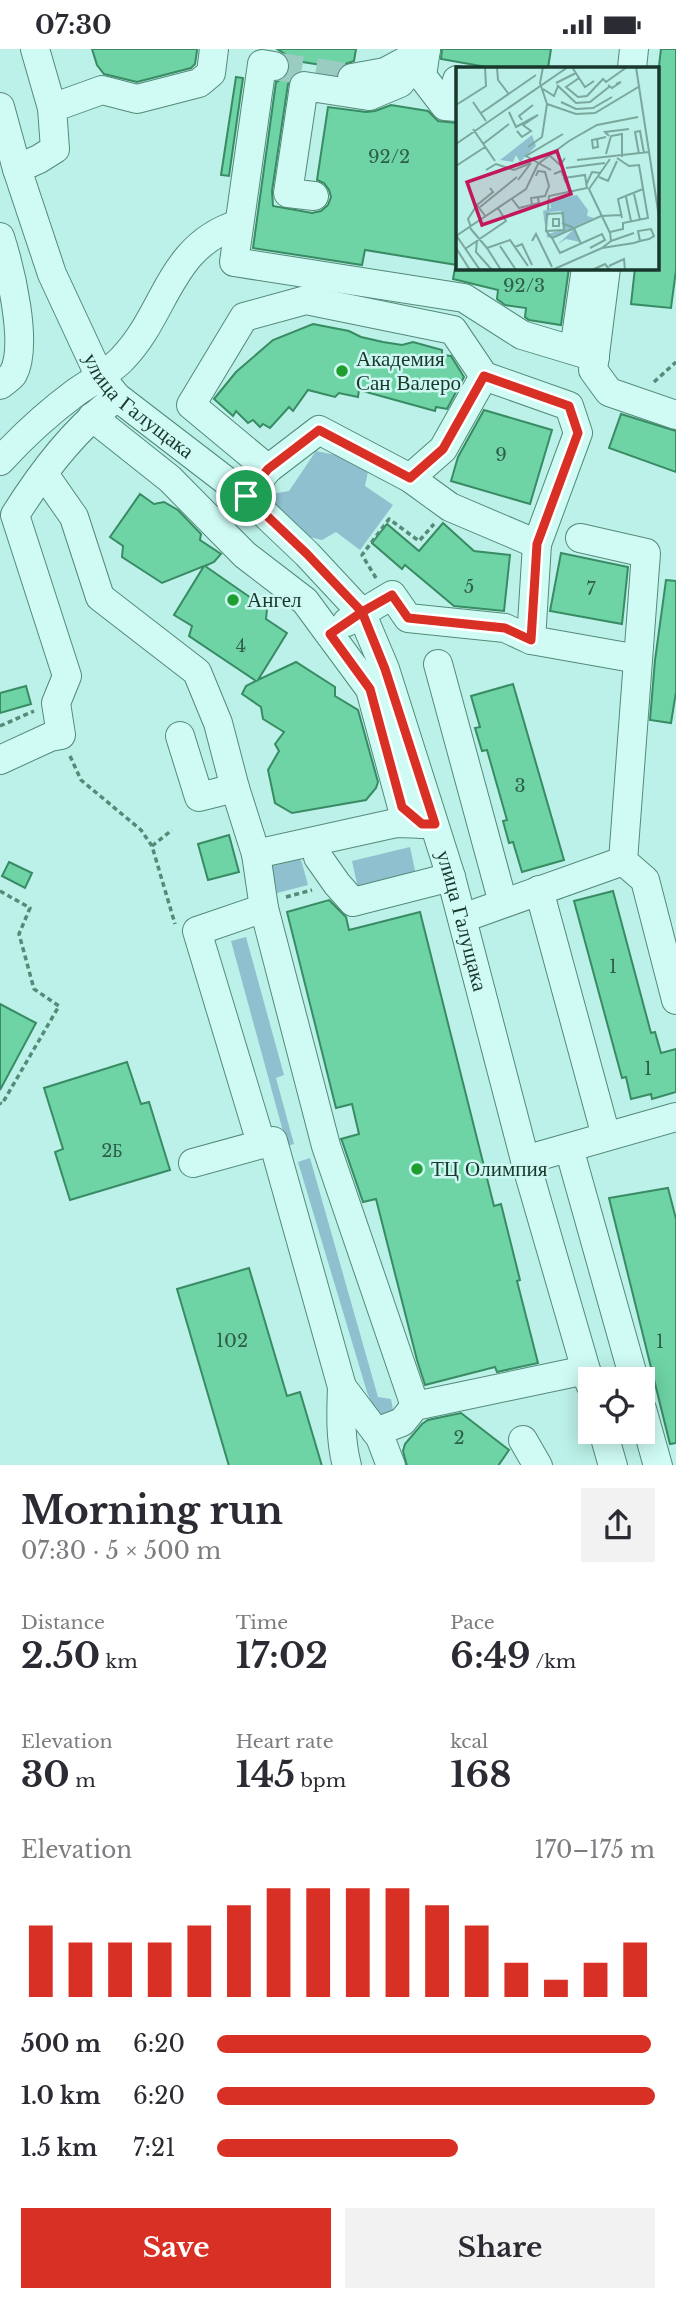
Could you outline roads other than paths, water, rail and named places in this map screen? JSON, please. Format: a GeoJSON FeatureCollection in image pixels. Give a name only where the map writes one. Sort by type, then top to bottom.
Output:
{"type":"FeatureCollection","features":[{"type":"Feature","properties":{"kind":"street"},"geometry":{"type":"LineString","coordinates":[[17,169],[55,149],[52,108],[36,49]]}},
{"type":"Feature","properties":{"kind":"street"},"geometry":{"type":"LineString","coordinates":[[52,108],[102,90],[137,99],[199,83],[211,73],[214,49]]}},
{"type":"Feature","properties":{"kind":"street"},"geometry":{"type":"LineString","coordinates":[[352,78],[385,72],[426,49]]}},
{"type":"Feature","properties":{"kind":"street"},"geometry":{"type":"LineString","coordinates":[[426,49],[446,87],[445,106],[422,76],[426,49]]}},
{"type":"Feature","properties":{"kind":"street"},"geometry":{"type":"LineString","coordinates":[[632,67],[634,49]]}},
{"type":"Feature","properties":{"kind":"street"},"geometry":{"type":"LineString","coordinates":[[274,66],[262,64],[234,262],[464,298],[522,335],[584,354]]}},
{"type":"Feature","properties":{"kind":"street"},"geometry":{"type":"LineString","coordinates":[[314,196],[288,193],[304,86],[369,96],[446,87]]}},
{"type":"Feature","properties":{"kind":"street","name":"улица Галущака"},"geometry":{"type":"LineString","coordinates":[[0,107],[17,169],[52,274],[99,375],[117,397],[246,496],[307,554],[362,612],[385,669],[428,824],[452,877],[525,1160],[585,1367]]}},
{"type":"Feature","properties":{"kind":"street"},"geometry":{"type":"LineString","coordinates":[[0,461],[58,406],[123,359],[141,334],[180,266],[219,230],[239,224]]}},
{"type":"Feature","properties":{"kind":"street"},"geometry":{"type":"LineString","coordinates":[[0,237],[9,265],[20,341],[12,375],[0,385]]}},
{"type":"Feature","properties":{"kind":"street"},"geometry":{"type":"LineString","coordinates":[[586,269],[584,354],[593,370],[609,392],[676,415]]}},
{"type":"Feature","properties":{"kind":"street"},"geometry":{"type":"LineString","coordinates":[[584,354],[606,269]]}},
{"type":"Feature","properties":{"kind":"street"},"geometry":{"type":"LineString","coordinates":[[268,469],[191,405],[244,317],[306,300],[453,330],[484,376],[569,406],[578,433],[537,544],[531,640]]}},
{"type":"Feature","properties":{"kind":"street"},"geometry":{"type":"LineString","coordinates":[[410,478],[443,449],[484,376]]}},
{"type":"Feature","properties":{"kind":"street"},"geometry":{"type":"LineString","coordinates":[[0,760],[50,737],[61,735],[56,703],[67,676],[15,515],[82,425],[117,397]]}},
{"type":"Feature","properties":{"kind":"street"},"geometry":{"type":"LineString","coordinates":[[92,417],[170,479],[245,555],[305,601],[370,689],[402,807],[428,824]]}},
{"type":"Feature","properties":{"kind":"street"},"geometry":{"type":"LineString","coordinates":[[246,496],[268,469],[319,430],[410,478],[450,507],[537,544]]}},
{"type":"Feature","properties":{"kind":"street"},"geometry":{"type":"LineString","coordinates":[[44,474],[74,517],[100,597],[197,672],[218,723],[271,904],[326,1146],[415,1406]]}},
{"type":"Feature","properties":{"kind":"street"},"geometry":{"type":"LineString","coordinates":[[580,537],[646,553],[623,861]]}},
{"type":"Feature","properties":{"kind":"street"},"geometry":{"type":"LineString","coordinates":[[330,634],[392,595],[408,618],[505,628],[531,640],[638,659]]}},
{"type":"Feature","properties":{"kind":"street"},"geometry":{"type":"LineString","coordinates":[[438,664],[503,903]]}},
{"type":"Feature","properties":{"kind":"street"},"geometry":{"type":"LineString","coordinates":[[180,736],[199,797],[235,788]]}},
{"type":"Feature","properties":{"kind":"street"},"geometry":{"type":"LineString","coordinates":[[256,854],[396,823],[428,824]]}},
{"type":"Feature","properties":{"kind":"street"},"geometry":{"type":"LineString","coordinates":[[318,857],[353,902],[452,877]]}},
{"type":"Feature","properties":{"kind":"street"},"geometry":{"type":"LineString","coordinates":[[463,918],[623,861]]}},
{"type":"Feature","properties":{"kind":"street"},"geometry":{"type":"LineString","coordinates":[[623,861],[645,880],[676,1000]]}},
{"type":"Feature","properties":{"kind":"street"},"geometry":{"type":"LineString","coordinates":[[539,890],[606,1136]]}},
{"type":"Feature","properties":{"kind":"street"},"geometry":{"type":"LineString","coordinates":[[261,1143],[197,931],[271,904]]}},
{"type":"Feature","properties":{"kind":"street"},"geometry":{"type":"LineString","coordinates":[[525,1160],[676,1117]]}},
{"type":"Feature","properties":{"kind":"street"},"geometry":{"type":"LineString","coordinates":[[193,1163],[273,1141],[342,1387],[341,1424],[347,1465]]}},
{"type":"Feature","properties":{"kind":"street"},"geometry":{"type":"LineString","coordinates":[[569,1147],[631,1367]]}},
{"type":"Feature","properties":{"kind":"street"},"geometry":{"type":"LineString","coordinates":[[376,1432],[402,1422],[415,1406],[578,1379]]}},
{"type":"Feature","properties":{"kind":"street"},"geometry":{"type":"LineString","coordinates":[[342,1387],[380,1437],[391,1465]]}},
{"type":"Feature","properties":{"kind":"street"},"geometry":{"type":"LineString","coordinates":[[523,1440],[538,1465]]}},
{"type":"Feature","properties":{"kind":"street"},"geometry":{"type":"LineString","coordinates":[[607,1444],[613,1465]]}},
{"type":"Feature","properties":{"kind":"street"},"geometry":{"type":"LineString","coordinates":[[652,1444],[658,1465]]}},
{"type":"Feature","properties":{"kind":"tunnel"},"geometry":{"type":"LineString","coordinates":[[274,66],[352,78]]}},
{"type":"Feature","properties":{"kind":"place","name":"Академия Сан Валеро"},"geometry":{"type":"Point","coordinates":[342,371]}},
{"type":"Feature","properties":{"kind":"place","name":"Ангел"},"geometry":{"type":"Point","coordinates":[233,600]}},
{"type":"Feature","properties":{"kind":"place","name":"ТЦ Олимпия"},"geometry":{"type":"Point","coordinates":[417,1169]}}]}
